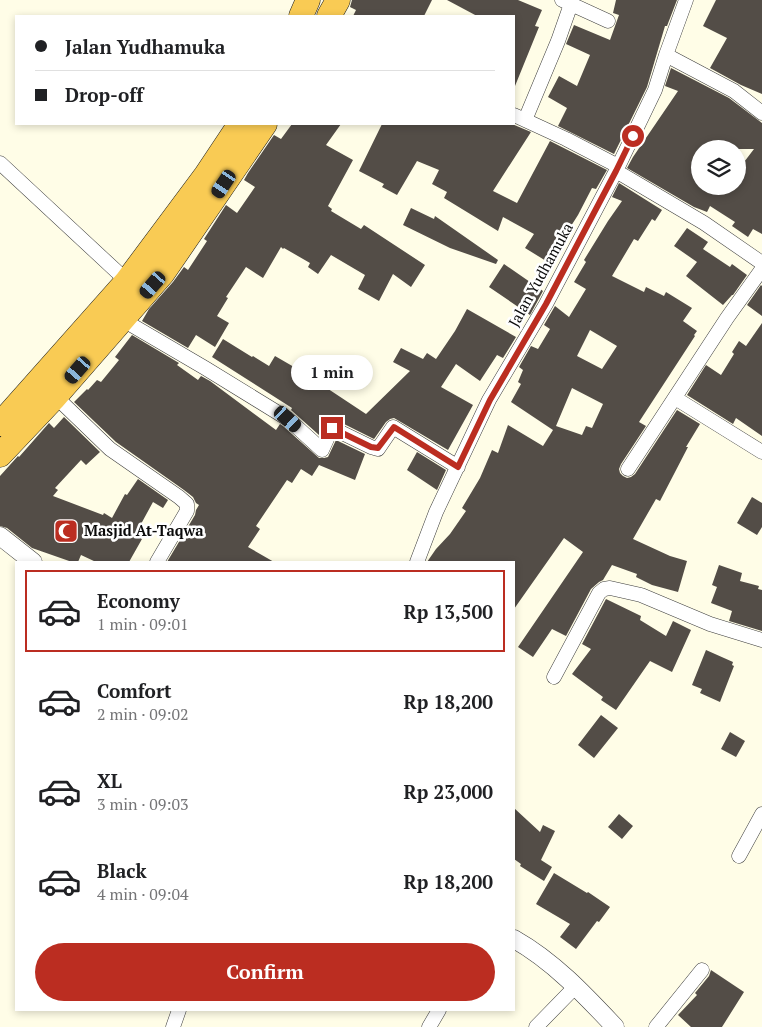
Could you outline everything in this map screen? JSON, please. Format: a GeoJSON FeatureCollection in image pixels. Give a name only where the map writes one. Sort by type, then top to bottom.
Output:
{"type":"FeatureCollection","features":[{"type":"Feature","properties":{"kind":"highway"},"geometry":{"type":"LineString","coordinates":[[301,15],[308,0]]}},
{"type":"Feature","properties":{"kind":"highway"},"geometry":{"type":"LineString","coordinates":[[0,455],[8,421],[21,400],[127,281],[206,175],[239,125]]}},
{"type":"Feature","properties":{"kind":"highway"},"geometry":{"type":"LineString","coordinates":[[8,421],[55,396],[163,273],[264,125]]}},
{"type":"Feature","properties":{"kind":"street","name":"Jalan Yudhamuka"},"geometry":{"type":"LineString","coordinates":[[417,561],[436,512],[490,400],[546,304],[617,169],[655,90],[686,0]]}},
{"type":"Feature","properties":{"kind":"street"},"geometry":{"type":"LineString","coordinates":[[608,21],[567,2],[558,41],[519,117],[566,139],[617,169],[704,222],[762,263]]}},
{"type":"Feature","properties":{"kind":"street"},"geometry":{"type":"LineString","coordinates":[[666,55],[734,91],[762,113]]}},
{"type":"Feature","properties":{"kind":"street"},"geometry":{"type":"LineString","coordinates":[[0,163],[127,281]]}},
{"type":"Feature","properties":{"kind":"street"},"geometry":{"type":"LineString","coordinates":[[628,469],[727,318],[762,269]]}},
{"type":"Feature","properties":{"kind":"street"},"geometry":{"type":"LineString","coordinates":[[122,320],[288,419],[322,450],[332,428],[371,447],[378,448],[394,427],[458,467]]}},
{"type":"Feature","properties":{"kind":"street"},"geometry":{"type":"LineString","coordinates":[[55,396],[110,449],[179,496],[187,504],[188,511],[158,561]]}},
{"type":"Feature","properties":{"kind":"street"},"geometry":{"type":"LineString","coordinates":[[675,398],[762,452]]}},
{"type":"Feature","properties":{"kind":"street"},"geometry":{"type":"LineString","coordinates":[[0,536],[31,561]]}},
{"type":"Feature","properties":{"kind":"street"},"geometry":{"type":"LineString","coordinates":[[554,677],[599,592],[604,589],[610,588],[641,595],[710,624],[762,640]]}},
{"type":"Feature","properties":{"kind":"street"},"geometry":{"type":"LineString","coordinates":[[739,856],[762,814]]}},
{"type":"Feature","properties":{"kind":"street"},"geometry":{"type":"LineString","coordinates":[[515,939],[558,970],[615,1027]]}},
{"type":"Feature","properties":{"kind":"street"},"geometry":{"type":"LineString","coordinates":[[656,1027],[702,970]]}},
{"type":"Feature","properties":{"kind":"street"},"geometry":{"type":"LineString","coordinates":[[536,1027],[576,986]]}},
{"type":"Feature","properties":{"kind":"street"},"geometry":{"type":"LineString","coordinates":[[173,1027],[179,1011]]}},
{"type":"Feature","properties":{"kind":"street"},"geometry":{"type":"LineString","coordinates":[[429,1027],[438,1011]]}},
{"type":"Feature","properties":{"kind":"building"},"geometry":{"type":"Polygon","coordinates":[[[352,0],[432,0],[424,15],[354,15],[356,10],[350,7],[352,0]]]}},
{"type":"Feature","properties":{"kind":"building"},"geometry":{"type":"Polygon","coordinates":[[[447,0],[518,0],[542,10],[535,26],[539,27],[515,86],[515,15],[475,15],[447,0]]]}},
{"type":"Feature","properties":{"kind":"building"},"geometry":{"type":"Polygon","coordinates":[[[616,0],[677,0],[667,26],[665,26],[647,87],[614,154],[558,126],[567,108],[548,97],[559,76],[577,86],[590,55],[566,44],[574,25],[610,40],[619,15],[613,13],[616,0]]]}},
{"type":"Feature","properties":{"kind":"building"},"geometry":{"type":"Polygon","coordinates":[[[716,0],[762,0],[762,94],[710,68],[727,38],[703,26],[716,0]]]}},
{"type":"Feature","properties":{"kind":"building"},"geometry":{"type":"Polygon","coordinates":[[[671,68],[729,98],[762,123],[762,234],[753,229],[748,237],[732,226],[735,222],[710,206],[707,212],[694,207],[627,168],[678,91],[665,86],[671,68]]]}},
{"type":"Feature","properties":{"kind":"building"},"geometry":{"type":"Polygon","coordinates":[[[291,125],[340,125],[326,145],[353,160],[328,206],[332,209],[331,211],[361,229],[364,225],[425,265],[411,287],[393,274],[379,301],[358,289],[365,275],[331,255],[318,274],[308,267],[310,263],[281,247],[263,278],[246,267],[226,297],[228,298],[217,316],[229,323],[215,347],[196,335],[188,348],[142,321],[149,309],[184,267],[188,270],[207,241],[204,239],[226,205],[237,213],[255,187],[244,180],[248,173],[274,135],[281,139],[291,125]]]}},
{"type":"Feature","properties":{"kind":"building"},"geometry":{"type":"Polygon","coordinates":[[[382,125],[514,125],[531,132],[493,191],[517,203],[550,141],[607,170],[596,189],[592,188],[564,237],[566,238],[559,249],[561,249],[551,264],[525,248],[534,234],[503,217],[498,231],[444,198],[447,192],[432,184],[439,170],[417,161],[397,195],[382,187],[384,184],[359,171],[382,125]]]}},
{"type":"Feature","properties":{"kind":"building"},"geometry":{"type":"Polygon","coordinates":[[[619,183],[662,210],[655,221],[652,219],[638,241],[634,239],[612,276],[644,292],[646,287],[664,296],[666,292],[692,308],[683,321],[697,331],[639,422],[646,426],[619,469],[620,473],[627,478],[635,474],[677,410],[700,424],[686,447],[688,447],[660,501],[656,499],[633,539],[670,556],[687,561],[678,592],[652,585],[636,577],[637,574],[612,565],[603,580],[591,589],[566,636],[552,629],[533,657],[518,647],[583,552],[564,538],[515,608],[515,561],[428,561],[466,511],[462,508],[480,478],[492,450],[498,453],[508,425],[543,446],[553,430],[511,402],[521,384],[518,382],[523,370],[519,367],[531,346],[538,349],[550,329],[544,325],[555,306],[569,317],[586,289],[574,282],[586,262],[584,260],[622,201],[612,197],[619,183]],[[590,330],[577,356],[602,369],[617,346],[590,330]],[[572,388],[556,426],[582,435],[586,426],[592,428],[603,404],[572,388]]]}},
{"type":"Feature","properties":{"kind":"building"},"geometry":{"type":"Polygon","coordinates":[[[411,208],[434,219],[435,216],[498,260],[496,264],[450,248],[403,225],[411,208]]]}},
{"type":"Feature","properties":{"kind":"building"},"geometry":{"type":"Polygon","coordinates":[[[687,228],[708,242],[703,249],[730,267],[732,264],[747,275],[733,295],[723,305],[686,276],[697,262],[674,246],[687,228]]]}},
{"type":"Feature","properties":{"kind":"building"},"geometry":{"type":"Polygon","coordinates":[[[504,264],[543,291],[530,315],[489,287],[504,264]]]}},
{"type":"Feature","properties":{"kind":"building"},"geometry":{"type":"Polygon","coordinates":[[[762,286],[762,316],[747,305],[762,286]]]}},
{"type":"Feature","properties":{"kind":"building"},"geometry":{"type":"Polygon","coordinates":[[[467,309],[516,337],[503,358],[497,355],[480,381],[456,364],[441,387],[473,405],[448,450],[394,418],[386,422],[374,439],[332,419],[324,424],[319,435],[291,410],[292,408],[212,357],[223,339],[269,366],[275,356],[366,414],[410,371],[393,362],[401,348],[423,359],[427,353],[436,359],[467,309]]]}},
{"type":"Feature","properties":{"kind":"building"},"geometry":{"type":"Polygon","coordinates":[[[762,323],[762,436],[736,418],[733,424],[687,395],[706,365],[721,375],[734,354],[732,352],[739,341],[746,346],[762,323]]]}},
{"type":"Feature","properties":{"kind":"building"},"geometry":{"type":"Polygon","coordinates":[[[132,335],[179,363],[177,365],[198,380],[201,376],[210,381],[276,430],[280,424],[319,458],[328,457],[336,440],[365,454],[355,480],[319,465],[312,476],[301,469],[292,483],[287,480],[256,526],[260,529],[248,547],[272,561],[168,561],[199,505],[184,490],[116,442],[74,402],[97,380],[101,382],[119,360],[115,357],[132,335]]]}},
{"type":"Feature","properties":{"kind":"building"},"geometry":{"type":"Polygon","coordinates":[[[64,417],[100,452],[86,465],[81,460],[55,488],[58,490],[53,496],[103,515],[104,513],[112,518],[125,494],[127,495],[138,479],[168,500],[163,508],[153,502],[135,535],[142,539],[130,561],[94,561],[81,555],[78,561],[69,561],[32,548],[7,528],[0,526],[0,476],[49,423],[54,428],[64,417]]]}},
{"type":"Feature","properties":{"kind":"building"},"geometry":{"type":"Polygon","coordinates":[[[417,452],[446,470],[437,490],[407,470],[417,452]]]}},
{"type":"Feature","properties":{"kind":"building"},"geometry":{"type":"Polygon","coordinates":[[[752,497],[762,503],[762,527],[757,535],[737,523],[752,497]]]}},
{"type":"Feature","properties":{"kind":"building"},"geometry":{"type":"Polygon","coordinates":[[[719,565],[742,573],[740,581],[759,586],[758,589],[762,590],[762,631],[729,621],[732,611],[711,603],[717,587],[712,585],[719,565]]]}},
{"type":"Feature","properties":{"kind":"building"},"geometry":{"type":"Polygon","coordinates":[[[606,599],[641,616],[640,620],[666,636],[673,621],[691,630],[672,672],[650,661],[616,710],[601,700],[603,697],[572,674],[591,649],[582,644],[606,599]]]}},
{"type":"Feature","properties":{"kind":"building"},"geometry":{"type":"Polygon","coordinates":[[[706,650],[733,662],[732,665],[734,666],[720,702],[700,693],[702,689],[692,685],[706,650]]]}},
{"type":"Feature","properties":{"kind":"building"},"geometry":{"type":"Polygon","coordinates":[[[601,715],[618,728],[594,758],[578,745],[601,715]]]}},
{"type":"Feature","properties":{"kind":"building"},"geometry":{"type":"Polygon","coordinates":[[[730,732],[745,741],[736,757],[721,749],[730,732]]]}},
{"type":"Feature","properties":{"kind":"building"},"geometry":{"type":"Polygon","coordinates":[[[515,809],[540,832],[543,825],[555,831],[541,860],[552,867],[544,881],[520,866],[521,864],[515,860],[515,809]]]}},
{"type":"Feature","properties":{"kind":"building"},"geometry":{"type":"Polygon","coordinates":[[[619,814],[633,826],[622,839],[608,827],[619,814]]]}},
{"type":"Feature","properties":{"kind":"building"},"geometry":{"type":"Polygon","coordinates":[[[554,873],[610,907],[576,949],[560,937],[570,924],[536,904],[554,873]]]}},
{"type":"Feature","properties":{"kind":"building"},"geometry":{"type":"Polygon","coordinates":[[[711,970],[744,992],[722,1027],[691,1027],[678,1015],[697,995],[695,993],[709,976],[711,970]]]}},
{"type":"Feature","properties":{"kind":"place","name":"Masjid At-Taqwa"},"geometry":{"type":"Point","coordinates":[66,531]}},
{"type":"Feature","properties":{"kind":"route"},"geometry":{"type":"LineString","coordinates":[[332,428],[371,447],[378,448],[394,427],[458,467],[490,400],[546,304],[633,136]]}}]}
